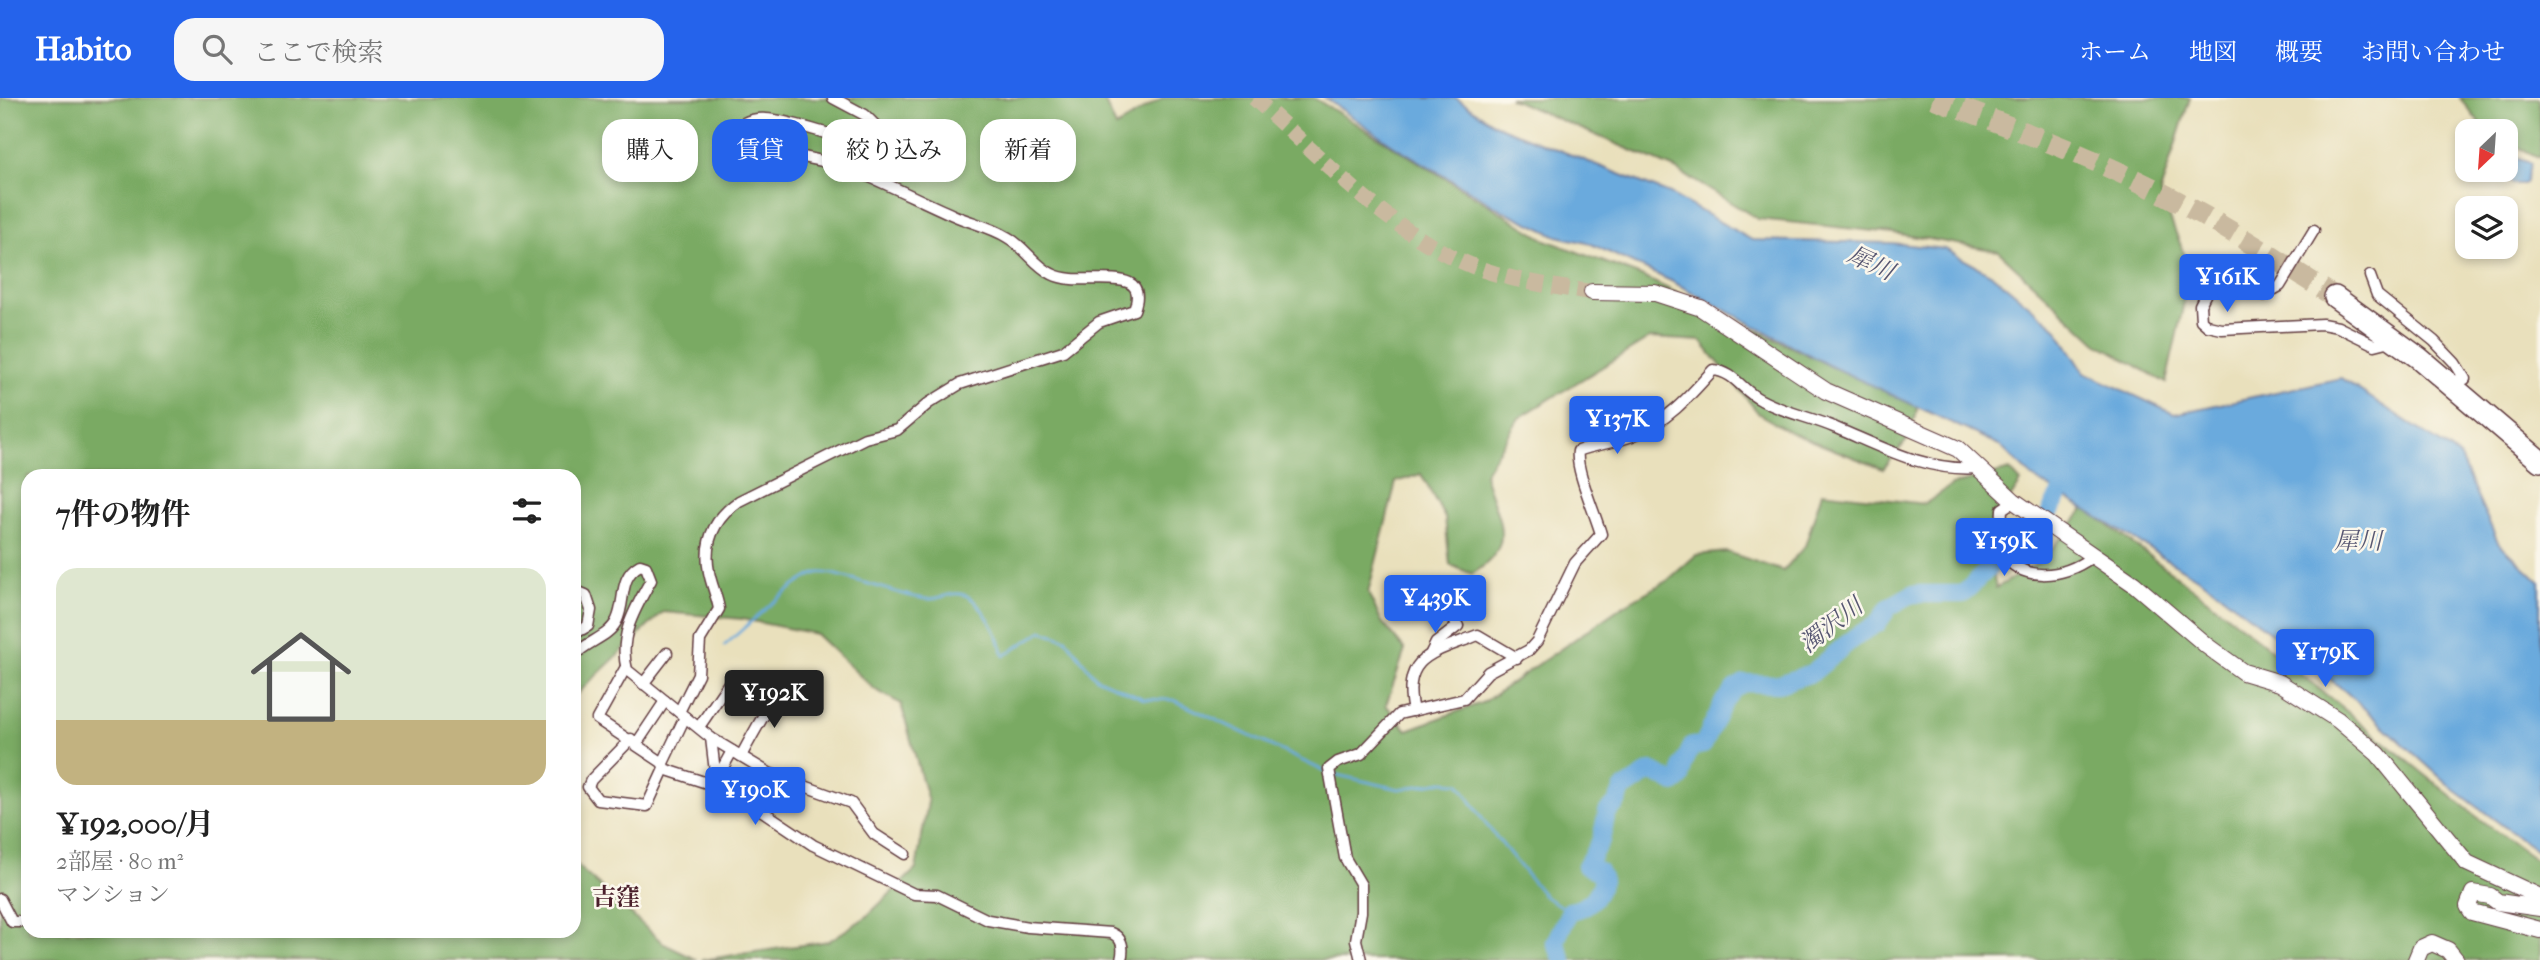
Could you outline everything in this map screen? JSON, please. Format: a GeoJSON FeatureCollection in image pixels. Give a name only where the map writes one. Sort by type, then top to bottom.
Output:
{"type":"FeatureCollection","features":[{"type":"Feature","properties":{"kind":"highway"},"geometry":{"type":"LineString","coordinates":[[2335,297],[2395,340],[2540,461]]}},
{"type":"Feature","properties":{"kind":"street"},"geometry":{"type":"LineString","coordinates":[[666,701],[634,741],[591,780],[588,788],[598,800],[647,806],[698,674],[700,640],[719,609],[708,571],[708,556],[712,529],[724,512],[739,501],[865,438],[897,430],[929,403],[960,384],[1063,351],[1098,322],[1134,310],[1139,297],[1133,284],[1122,279],[1074,281],[1050,274],[1009,237],[847,167],[755,144],[734,135],[739,124],[749,120],[775,119],[848,138],[873,131],[875,125],[870,118],[833,98]]}},
{"type":"Feature","properties":{"kind":"street"},"geometry":{"type":"LineString","coordinates":[[2314,230],[2280,286],[2264,295],[2222,285],[2208,289],[2200,305],[2201,320],[2208,327],[2222,330],[2322,324],[2338,327],[2375,345],[2395,340]]}},
{"type":"Feature","properties":{"kind":"street"},"geometry":{"type":"LineString","coordinates":[[2370,276],[2377,295],[2434,341],[2455,363],[2465,379],[2447,382]]}},
{"type":"Feature","properties":{"kind":"street"},"geometry":{"type":"LineString","coordinates":[[1592,292],[1655,293],[1701,308],[1826,391],[1958,449],[2014,502],[2134,584],[2207,646],[2244,672],[2280,683],[2338,720],[2378,754],[2467,863],[2540,897]]}},
{"type":"Feature","properties":{"kind":"street"},"geometry":{"type":"LineString","coordinates":[[1361,960],[1356,940],[1361,912],[1361,885],[1345,858],[1336,798],[1329,772],[1338,762],[1361,754],[1399,714],[1464,699],[1488,672],[1517,658],[1537,641],[1575,563],[1601,534],[1588,490],[1578,474],[1578,451],[1601,442],[1632,436],[1658,421],[1691,398],[1713,370],[1731,374],[1755,398],[1783,411],[1833,427],[1894,454],[1946,467],[1978,468]]}},
{"type":"Feature","properties":{"kind":"street"},"geometry":{"type":"LineString","coordinates":[[2014,502],[2003,509],[2000,550],[2013,566],[2036,575],[2046,575],[2092,557]]}},
{"type":"Feature","properties":{"kind":"street"},"geometry":{"type":"LineString","coordinates":[[581,647],[611,630],[618,617],[625,581],[640,565],[650,572],[651,580],[624,638],[626,667],[643,684],[711,738],[769,774],[851,803],[874,834],[905,854]]}},
{"type":"Feature","properties":{"kind":"street"},"geometry":{"type":"LineString","coordinates":[[581,593],[586,595],[591,610],[588,626],[581,630]]}},
{"type":"Feature","properties":{"kind":"street"},"geometry":{"type":"LineString","coordinates":[[1413,710],[1408,689],[1415,669],[1431,653],[1436,643],[1458,626],[1434,593]]}},
{"type":"Feature","properties":{"kind":"street"},"geometry":{"type":"LineString","coordinates":[[1431,653],[1478,635],[1517,658]]}},
{"type":"Feature","properties":{"kind":"street"},"geometry":{"type":"LineString","coordinates":[[643,684],[667,653]]}},
{"type":"Feature","properties":{"kind":"street"},"geometry":{"type":"LineString","coordinates":[[626,667],[597,719],[634,741],[663,766],[710,784],[737,753],[782,687],[789,684]]}},
{"type":"Feature","properties":{"kind":"street"},"geometry":{"type":"LineString","coordinates":[[699,727],[729,683]]}},
{"type":"Feature","properties":{"kind":"street"},"geometry":{"type":"LineString","coordinates":[[711,738],[716,780],[808,842],[914,894],[937,895],[988,920],[1028,927],[1111,933],[1123,946],[1121,960]]}},
{"type":"Feature","properties":{"kind":"street"},"geometry":{"type":"LineString","coordinates":[[2540,908],[2498,902],[2490,896],[2473,893],[2468,906],[2472,912],[2540,930]]}},
{"type":"Feature","properties":{"kind":"street"},"geometry":{"type":"LineString","coordinates":[[0,899],[12,922],[21,922]]}},
{"type":"Feature","properties":{"kind":"street"},"geometry":{"type":"LineString","coordinates":[[2416,960],[2421,948],[2432,943],[2448,950],[2456,960]]}},
{"type":"Feature","properties":{"kind":"green space"},"geometry":{"type":"Polygon","coordinates":[[[0,98],[1103,98],[1116,127],[1162,98],[1314,98],[1546,240],[1641,276],[1918,407],[1908,439],[1883,469],[1792,433],[1759,414],[1701,341],[1650,338],[1519,418],[1484,474],[1501,529],[1500,541],[1496,552],[1487,563],[1472,574],[1450,565],[1445,518],[1421,474],[1396,482],[1368,593],[1382,622],[1405,650],[1386,705],[1407,730],[1484,702],[1624,605],[1668,580],[1696,555],[1727,552],[1783,571],[1805,546],[1822,492],[1925,504],[1952,485],[2010,470],[2021,482],[1986,535],[1996,588],[2043,560],[2085,508],[2223,611],[2482,821],[2540,863],[2540,960],[701,960],[829,941],[866,917],[916,869],[928,802],[901,704],[874,689],[816,634],[742,619],[663,612],[581,690],[581,469],[21,469],[21,938],[581,938],[581,869],[664,944],[697,960],[0,960],[0,98]]]}},
{"type":"Feature","properties":{"kind":"green space"},"geometry":{"type":"Polygon","coordinates":[[[1509,98],[2190,98],[2160,193],[2191,271],[2166,383],[2097,343],[1998,251],[1893,233],[1758,219],[1675,169],[1509,98]]]}},
{"type":"Feature","properties":{"kind":"green space"},"geometry":{"type":"Polygon","coordinates":[[[2460,98],[2540,98],[2540,158],[2518,147],[2518,119],[2476,119],[2460,98]]]}},
{"type":"Feature","properties":{"kind":"water","name":"犀川"},"geometry":{"type":"Polygon","coordinates":[[[1325,98],[1456,98],[1496,125],[1670,194],[1752,240],[1891,243],[1945,249],[1994,276],[2056,328],[2084,372],[2174,414],[2341,378],[2459,456],[2498,542],[2540,582],[2540,853],[2452,788],[2345,691],[2212,587],[2032,477],[1999,445],[1828,365],[1673,282],[1591,244],[1557,236],[1504,211],[1393,145],[1325,98]]]}},
{"type":"Feature","properties":{"kind":"water"},"geometry":{"type":"Polygon","coordinates":[[[2518,159],[2531,163],[2525,184],[2511,182],[2518,182],[2518,159]]]}},
{"type":"Feature","properties":{"kind":"waterway","name":"濁沢川"},"geometry":{"type":"LineString","coordinates":[[1563,960],[1555,942],[1570,911],[1587,905],[1601,886],[1603,880],[1599,871],[1586,866],[1601,840],[1607,812],[1616,804],[1622,790],[1651,771],[1673,783],[1681,778],[1683,765],[1692,746],[1703,745],[1724,701],[1735,688],[1744,683],[1779,684],[1812,673],[1856,636],[1877,624],[1889,607],[1912,594],[1963,594],[2015,542],[2046,520],[2071,472]]}},
{"type":"Feature","properties":{"kind":"waterway"},"geometry":{"type":"LineString","coordinates":[[724,646],[783,595],[818,573],[837,575],[927,599],[964,595],[975,602],[986,615],[1004,656],[1042,631],[1066,639],[1096,678],[1144,699],[1174,700],[1326,772]]}},
{"type":"Feature","properties":{"kind":"waterway"},"geometry":{"type":"LineString","coordinates":[[1333,774],[1399,789],[1443,782],[1459,783],[1485,823],[1545,897],[1570,911]]}},
{"type":"Feature","properties":{"kind":"tunnel"},"geometry":{"type":"LineString","coordinates":[[1254,98],[1387,216],[1446,254],[1506,277],[1592,292]]}},
{"type":"Feature","properties":{"kind":"tunnel"},"geometry":{"type":"LineString","coordinates":[[1933,98],[2119,172],[2239,236],[2335,297]]}},
{"type":"Feature","properties":{"kind":"district","name":"吉窪"},"geometry":{"type":"Point","coordinates":[616,897]}}]}
